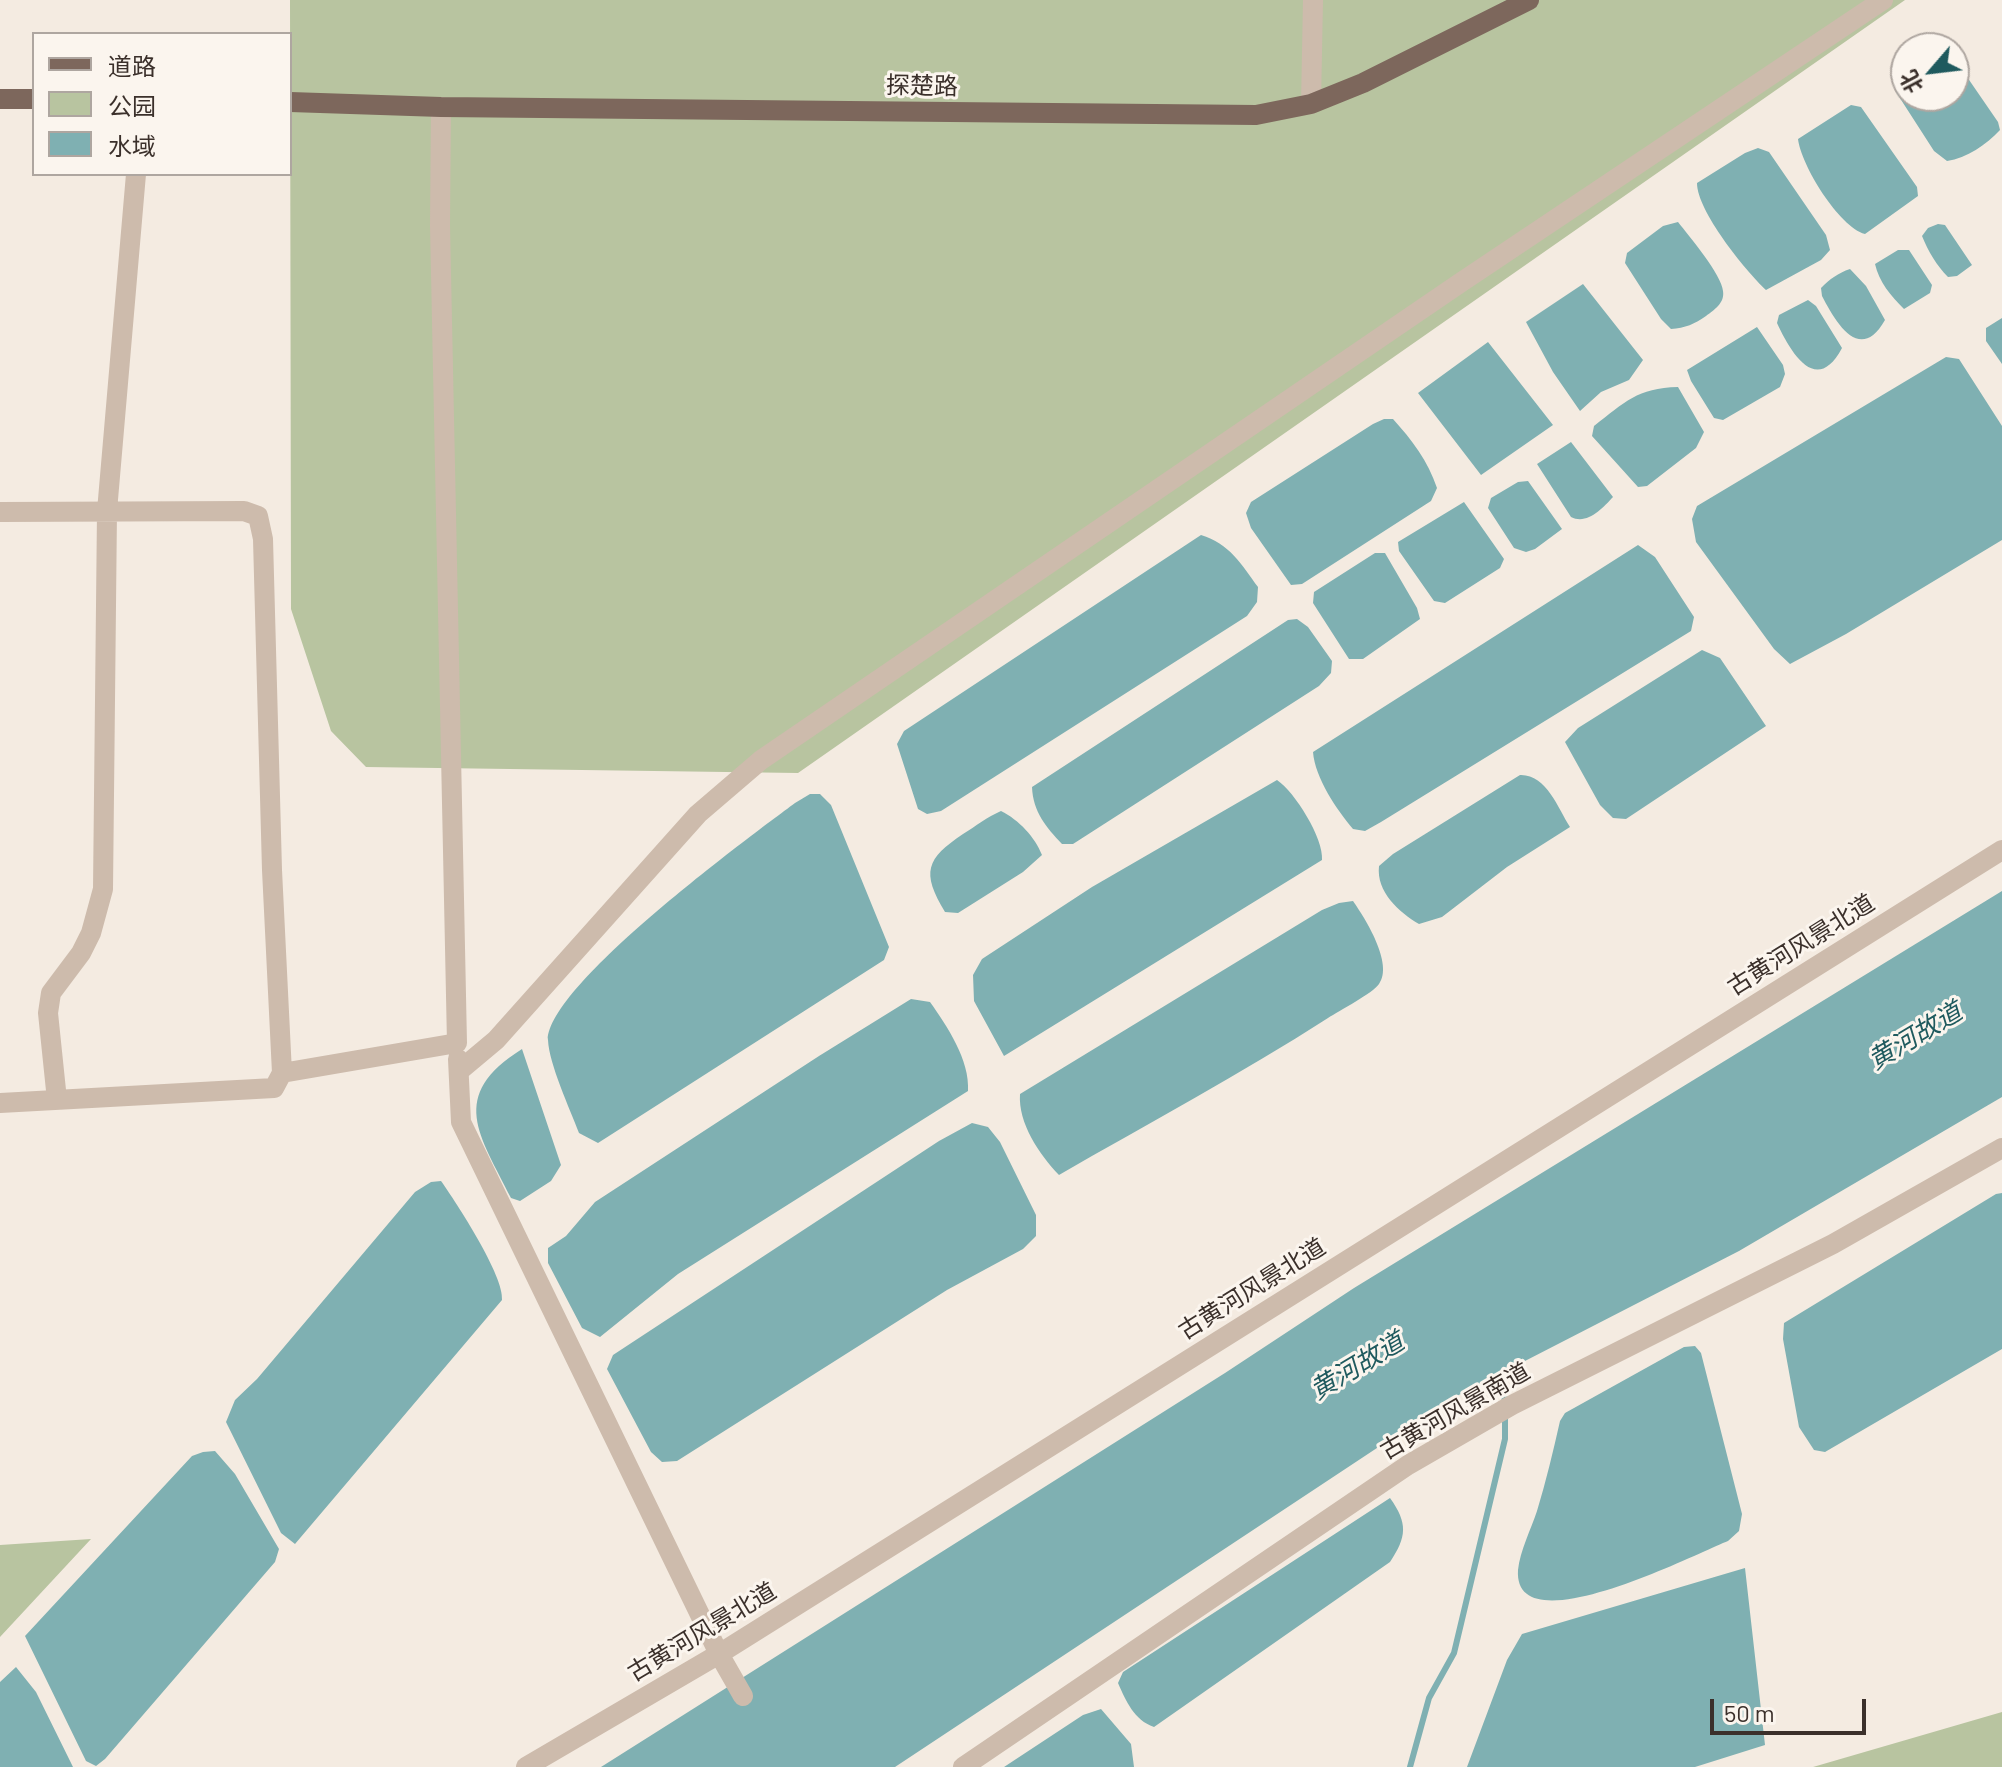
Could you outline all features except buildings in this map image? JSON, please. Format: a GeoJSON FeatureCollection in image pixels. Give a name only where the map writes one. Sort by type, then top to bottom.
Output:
{"type":"FeatureCollection","features":[{"type":"Feature","properties":{"kind":"main road","name":"探楚路"},"geometry":{"type":"LineString","coordinates":[[292,102],[441,107],[1256,115],[1311,104],[1363,83],[1529,0]]}},
{"type":"Feature","properties":{"kind":"main road"},"geometry":{"type":"LineString","coordinates":[[0,99],[32,99]]}},
{"type":"Feature","properties":{"kind":"street"},"geometry":{"type":"LineString","coordinates":[[1311,104],[1313,0]]}},
{"type":"Feature","properties":{"kind":"street"},"geometry":{"type":"LineString","coordinates":[[459,1071],[496,1040],[698,814],[761,760],[1460,283],[1883,0]]}},
{"type":"Feature","properties":{"kind":"street"},"geometry":{"type":"LineString","coordinates":[[441,107],[440,225],[461,1122],[719,1654],[743,1696]]}},
{"type":"Feature","properties":{"kind":"street"},"geometry":{"type":"LineString","coordinates":[[57,1100],[48,1013],[51,993],[81,953],[91,933],[103,889],[107,511],[136,176]]}},
{"type":"Feature","properties":{"kind":"street"},"geometry":{"type":"LineString","coordinates":[[0,512],[244,511],[258,516],[263,539],[272,870],[282,1073],[274,1088],[0,1103]]}},
{"type":"Feature","properties":{"kind":"street","name":"古黄河风景北道"},"geometry":{"type":"LineString","coordinates":[[526,1767],[719,1654],[2002,850]]}},
{"type":"Feature","properties":{"kind":"street"},"geometry":{"type":"LineString","coordinates":[[282,1073],[457,1043]]}},
{"type":"Feature","properties":{"kind":"street","name":"古黄河风景南道"},"geometry":{"type":"LineString","coordinates":[[963,1767],[1408,1465],[1505,1410],[1833,1244],[2002,1148]]}},
{"type":"Feature","properties":{"kind":"green space"},"geometry":{"type":"Polygon","coordinates":[[[290,0],[1905,0],[798,773],[366,767],[331,731],[291,609],[290,0]]]}},
{"type":"Feature","properties":{"kind":"green space"},"geometry":{"type":"Polygon","coordinates":[[[91,1539],[0,1637],[0,1545],[91,1539]]]}},
{"type":"Feature","properties":{"kind":"green space"},"geometry":{"type":"Polygon","coordinates":[[[2002,1712],[2002,1767],[1813,1767],[2002,1712]]]}},
{"type":"Feature","properties":{"kind":"water"},"geometry":{"type":"Polygon","coordinates":[[[1970,81],[1998,122],[2000,130],[1989,141],[1962,157],[1947,161],[1934,151],[1909,112],[1970,112],[1970,81]]]}},
{"type":"Feature","properties":{"kind":"water"},"geometry":{"type":"Polygon","coordinates":[[[1851,105],[1861,107],[1917,187],[1918,196],[1865,234],[1844,220],[1823,194],[1806,164],[1798,139],[1851,105]]]}},
{"type":"Feature","properties":{"kind":"water"},"geometry":{"type":"Polygon","coordinates":[[[1758,148],[1769,152],[1826,235],[1830,250],[1821,260],[1766,290],[1746,269],[1713,224],[1699,195],[1697,183],[1758,148]]]}},
{"type":"Feature","properties":{"kind":"water"},"geometry":{"type":"Polygon","coordinates":[[[1678,222],[1711,266],[1723,295],[1718,306],[1702,319],[1671,329],[1661,319],[1625,263],[1627,253],[1663,226],[1678,222]]]}},
{"type":"Feature","properties":{"kind":"water"},"geometry":{"type":"Polygon","coordinates":[[[1945,225],[1972,265],[1957,276],[1948,277],[1944,273],[1922,236],[1928,228],[1945,225]]]}},
{"type":"Feature","properties":{"kind":"water"},"geometry":{"type":"Polygon","coordinates":[[[1898,250],[1909,250],[1932,285],[1930,293],[1904,309],[1886,288],[1875,264],[1898,250]]]}},
{"type":"Feature","properties":{"kind":"water"},"geometry":{"type":"Polygon","coordinates":[[[1850,269],[1866,286],[1885,320],[1876,333],[1867,339],[1849,335],[1822,296],[1821,288],[1824,285],[1850,269]]]}},
{"type":"Feature","properties":{"kind":"water"},"geometry":{"type":"Polygon","coordinates":[[[1583,284],[1643,360],[1629,380],[1601,392],[1580,411],[1553,372],[1526,322],[1583,284]]]}},
{"type":"Feature","properties":{"kind":"water"},"geometry":{"type":"Polygon","coordinates":[[[1808,300],[1816,306],[1842,348],[1823,369],[1813,369],[1796,356],[1777,323],[1779,315],[1808,300]]]}},
{"type":"Feature","properties":{"kind":"water"},"geometry":{"type":"Polygon","coordinates":[[[2002,318],[2002,364],[1986,341],[1986,328],[2002,318]]]}},
{"type":"Feature","properties":{"kind":"water"},"geometry":{"type":"Polygon","coordinates":[[[1757,327],[1783,365],[1785,374],[1780,387],[1723,420],[1714,418],[1687,370],[1757,327]]]}},
{"type":"Feature","properties":{"kind":"water"},"geometry":{"type":"Polygon","coordinates":[[[1488,342],[1553,425],[1481,475],[1418,393],[1488,342]]]}},
{"type":"Feature","properties":{"kind":"water"},"geometry":{"type":"Polygon","coordinates":[[[1946,357],[1959,359],[2002,426],[2002,540],[1790,664],[1774,649],[1696,542],[1692,519],[1697,506],[1946,357]]]}},
{"type":"Feature","properties":{"kind":"water"},"geometry":{"type":"Polygon","coordinates":[[[1678,387],[1704,432],[1696,448],[1647,486],[1638,487],[1592,436],[1594,426],[1623,403],[1642,393],[1678,387]]]}},
{"type":"Feature","properties":{"kind":"water"},"geometry":{"type":"Polygon","coordinates":[[[1384,419],[1393,419],[1424,460],[1437,488],[1431,501],[1302,584],[1291,585],[1251,528],[1246,513],[1251,502],[1384,419]]]}},
{"type":"Feature","properties":{"kind":"water"},"geometry":{"type":"Polygon","coordinates":[[[1571,442],[1613,497],[1594,514],[1583,519],[1571,517],[1537,464],[1571,442]]]}},
{"type":"Feature","properties":{"kind":"water"},"geometry":{"type":"Polygon","coordinates":[[[1528,481],[1562,529],[1526,552],[1514,548],[1488,508],[1491,498],[1518,482],[1528,481]]]}},
{"type":"Feature","properties":{"kind":"water"},"geometry":{"type":"Polygon","coordinates":[[[1464,502],[1504,559],[1500,568],[1445,603],[1434,601],[1399,551],[1398,542],[1464,502]]]}},
{"type":"Feature","properties":{"kind":"water"},"geometry":{"type":"Polygon","coordinates":[[[1201,535],[1227,549],[1258,587],[1257,602],[1247,616],[941,811],[927,814],[918,809],[897,744],[904,731],[1201,535]]]}},
{"type":"Feature","properties":{"kind":"water"},"geometry":{"type":"Polygon","coordinates":[[[1638,545],[1655,557],[1694,617],[1691,631],[1381,822],[1365,831],[1353,829],[1322,783],[1313,752],[1638,545]]]}},
{"type":"Feature","properties":{"kind":"water"},"geometry":{"type":"Polygon","coordinates":[[[1375,553],[1385,553],[1417,608],[1420,619],[1363,659],[1349,659],[1313,603],[1314,592],[1375,553]]]}},
{"type":"Feature","properties":{"kind":"water"},"geometry":{"type":"Polygon","coordinates":[[[1297,619],[1308,627],[1332,661],[1331,673],[1319,686],[1073,844],[1062,844],[1041,818],[1032,787],[1288,620],[1297,619]]]}},
{"type":"Feature","properties":{"kind":"water"},"geometry":{"type":"Polygon","coordinates":[[[1702,650],[1720,658],[1766,726],[1626,819],[1613,818],[1600,805],[1565,742],[1578,728],[1702,650]]]}},
{"type":"Feature","properties":{"kind":"water"},"geometry":{"type":"Polygon","coordinates":[[[1520,775],[1529,776],[1544,786],[1570,827],[1507,867],[1442,917],[1419,924],[1404,914],[1385,893],[1379,866],[1393,854],[1520,775]]]}},
{"type":"Feature","properties":{"kind":"water"},"geometry":{"type":"Polygon","coordinates":[[[1277,780],[1307,817],[1318,840],[1322,860],[1004,1056],[974,1001],[973,975],[982,959],[1092,887],[1277,780]]]}},
{"type":"Feature","properties":{"kind":"water"},"geometry":{"type":"Polygon","coordinates":[[[810,794],[820,794],[831,805],[889,947],[884,960],[598,1143],[579,1133],[549,1050],[548,1040],[557,1015],[580,985],[654,914],[737,847],[810,794]]]}},
{"type":"Feature","properties":{"kind":"water"},"geometry":{"type":"Polygon","coordinates":[[[1001,811],[1026,830],[1042,855],[1023,872],[958,913],[945,912],[930,876],[935,859],[951,843],[1001,811]]]}},
{"type":"Feature","properties":{"kind":"water","name":"黄河故道"},"geometry":{"type":"Polygon","coordinates":[[[2002,891],[2002,1097],[1739,1251],[1451,1399],[895,1767],[601,1767],[1225,1373],[1354,1288],[2002,891]]]}},
{"type":"Feature","properties":{"kind":"water"},"geometry":{"type":"Polygon","coordinates":[[[1353,901],[1381,953],[1383,975],[1376,988],[1262,1059],[1059,1175],[1044,1158],[1026,1127],[1020,1094],[1322,910],[1353,901]]]}},
{"type":"Feature","properties":{"kind":"water"},"geometry":{"type":"Polygon","coordinates":[[[911,999],[930,1002],[943,1022],[965,1067],[968,1091],[678,1274],[600,1337],[582,1328],[548,1263],[548,1248],[566,1236],[595,1202],[911,999]]]}},
{"type":"Feature","properties":{"kind":"water"},"geometry":{"type":"Polygon","coordinates":[[[522,1049],[561,1165],[551,1181],[520,1201],[511,1198],[489,1155],[477,1118],[477,1100],[484,1083],[499,1066],[522,1049]]]}},
{"type":"Feature","properties":{"kind":"water"},"geometry":{"type":"Polygon","coordinates":[[[972,1123],[988,1127],[1000,1142],[1036,1215],[1036,1236],[1023,1249],[947,1290],[677,1461],[662,1462],[651,1452],[607,1369],[613,1355],[939,1141],[972,1123]]]}},
{"type":"Feature","properties":{"kind":"water"},"geometry":{"type":"Polygon","coordinates":[[[441,1181],[488,1258],[501,1289],[502,1300],[295,1544],[281,1533],[226,1422],[235,1400],[257,1379],[415,1192],[431,1182],[441,1181]]]}},
{"type":"Feature","properties":{"kind":"water"},"geometry":{"type":"Polygon","coordinates":[[[2002,1193],[2002,1349],[1825,1452],[1814,1450],[1799,1427],[1783,1339],[1784,1323],[2002,1193]]]}},
{"type":"Feature","properties":{"kind":"water"},"geometry":{"type":"Polygon","coordinates":[[[1695,1346],[1701,1353],[1742,1514],[1739,1531],[1728,1541],[1610,1589],[1574,1598],[1544,1600],[1524,1592],[1519,1563],[1537,1511],[1560,1421],[1565,1413],[1684,1347],[1695,1346]]]}},
{"type":"Feature","properties":{"kind":"water"},"geometry":{"type":"Polygon","coordinates":[[[215,1451],[235,1474],[279,1549],[275,1562],[96,1766],[86,1761],[25,1636],[192,1456],[215,1451]]]}},
{"type":"Feature","properties":{"kind":"water"},"geometry":{"type":"Polygon","coordinates":[[[1390,1498],[1400,1515],[1403,1530],[1400,1545],[1390,1562],[1154,1727],[1136,1715],[1118,1683],[1123,1672],[1390,1498]]]}},
{"type":"Feature","properties":{"kind":"water"},"geometry":{"type":"Polygon","coordinates":[[[1745,1568],[1765,1745],[1695,1767],[1467,1767],[1507,1660],[1522,1634],[1745,1568]]]}},
{"type":"Feature","properties":{"kind":"water"},"geometry":{"type":"Polygon","coordinates":[[[16,1667],[36,1692],[73,1767],[0,1767],[0,1682],[16,1667]]]}},
{"type":"Feature","properties":{"kind":"water"},"geometry":{"type":"Polygon","coordinates":[[[1101,1709],[1131,1744],[1134,1767],[1004,1767],[1083,1715],[1101,1709]]]}},
{"type":"Feature","properties":{"kind":"waterway"},"geometry":{"type":"LineString","coordinates":[[1500,1366],[1505,1403]]}},
{"type":"Feature","properties":{"kind":"waterway"},"geometry":{"type":"LineString","coordinates":[[1410,1767],[1429,1698],[1454,1653],[1505,1439],[1505,1414]]}}]}
